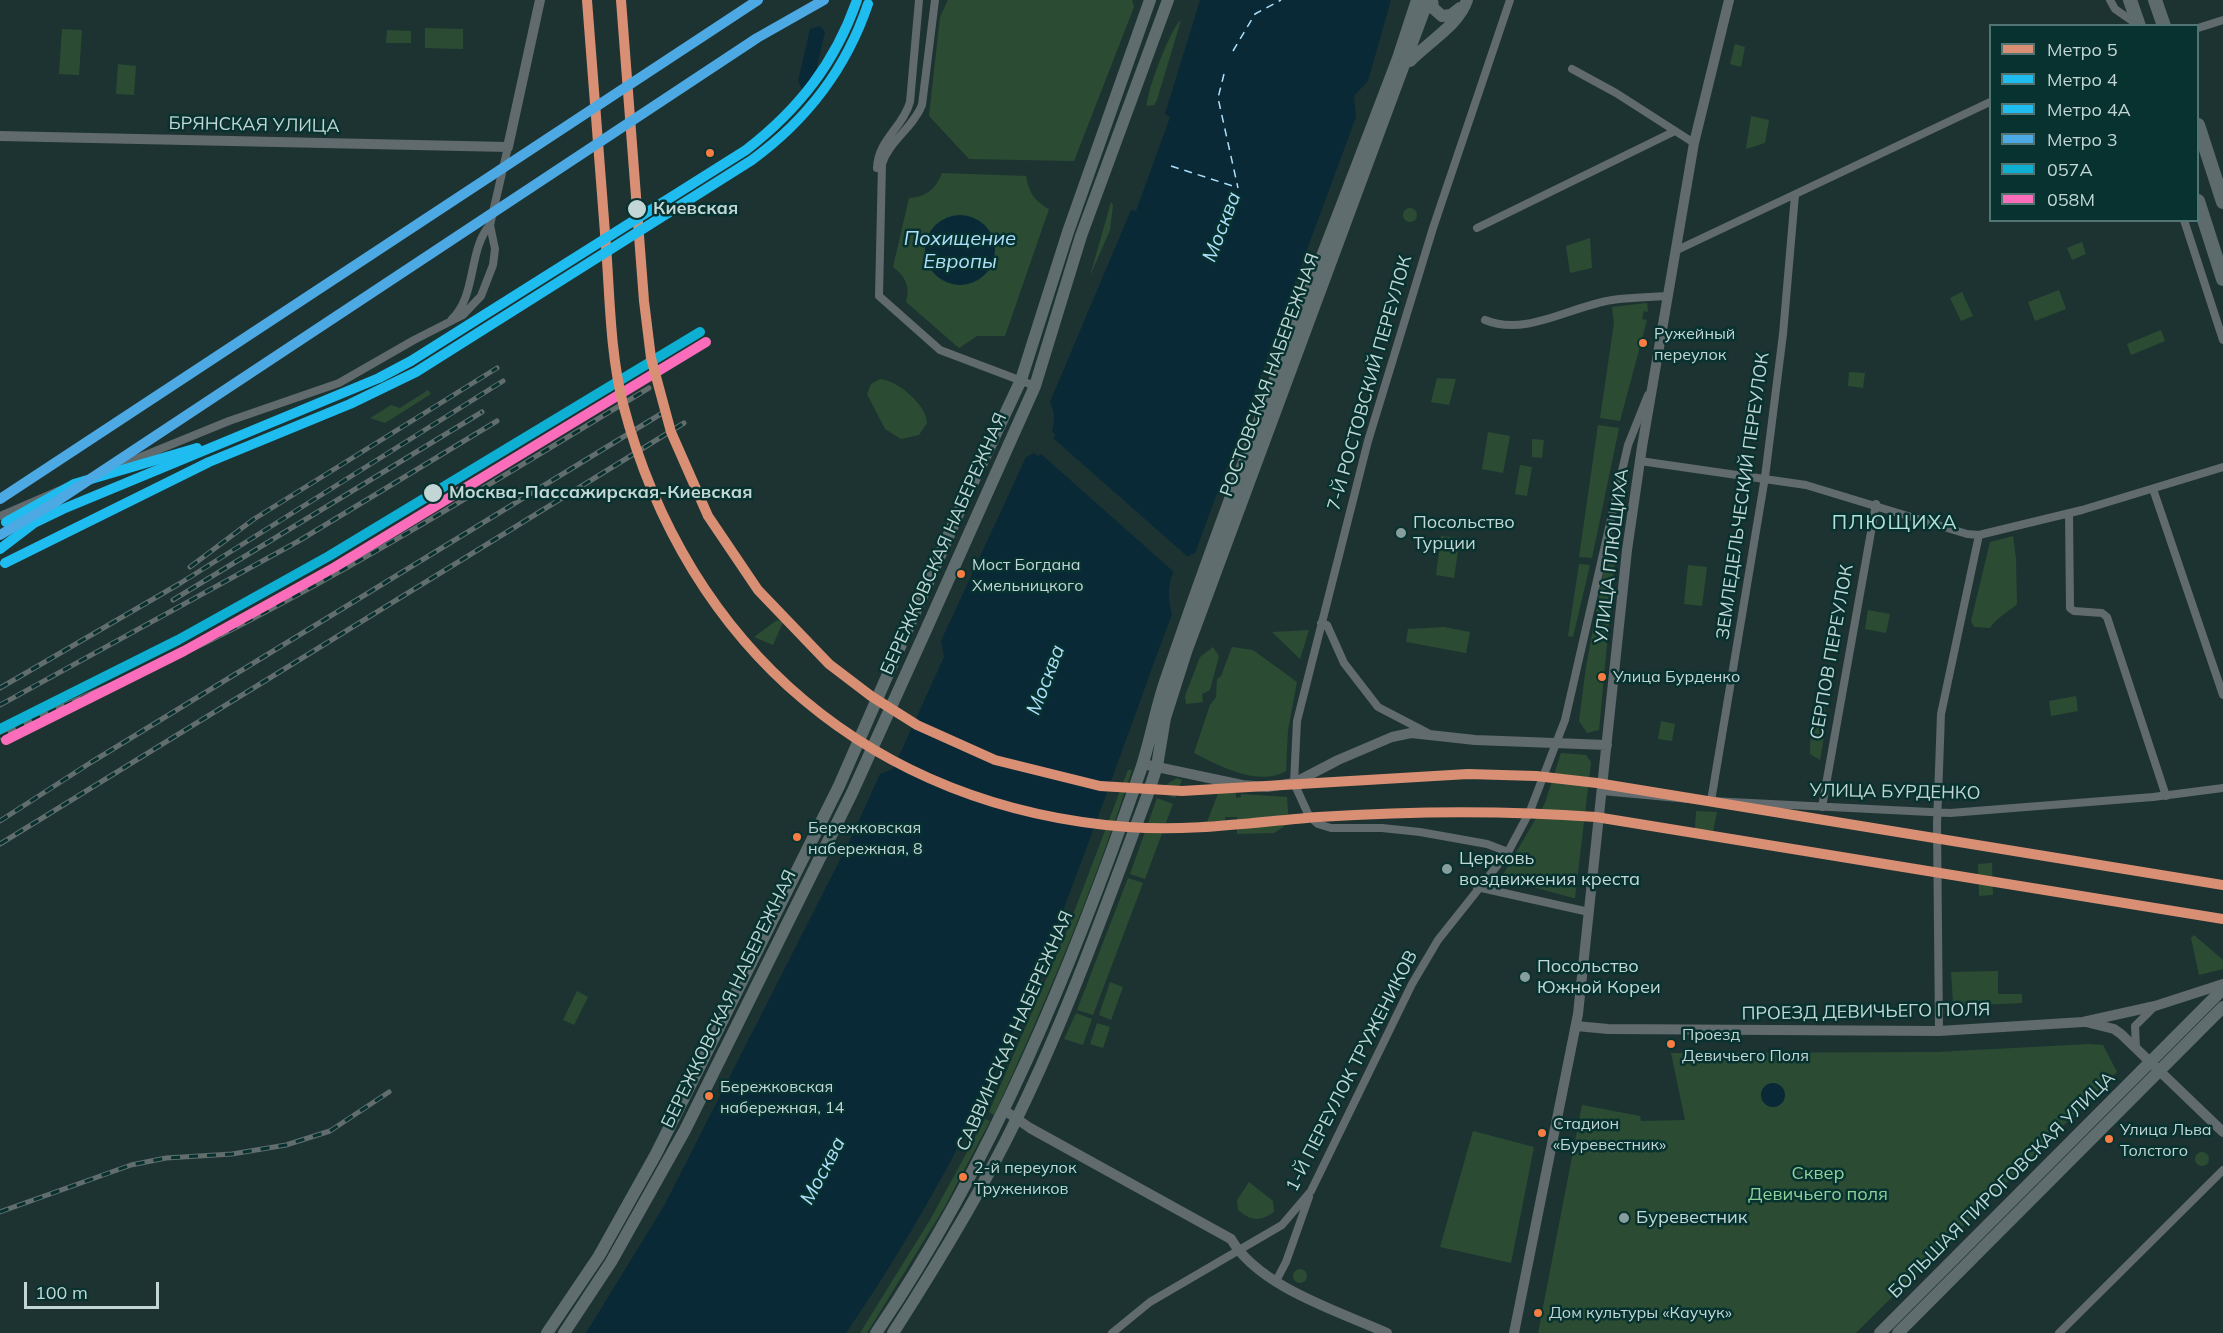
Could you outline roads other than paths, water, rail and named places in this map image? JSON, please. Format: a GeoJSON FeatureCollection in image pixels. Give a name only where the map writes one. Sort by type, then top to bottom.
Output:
{"type":"FeatureCollection","features":[{"type":"Feature","properties":{"kind":"main road","name":"БЕРЕЖКОВСКАЯ НАБЕРЕЖНАЯ"},"geometry":{"type":"LineString","coordinates":[[564,1333],[611,1262],[685,1130],[852,793],[1035,386],[1081,236],[1168,0]]}},
{"type":"Feature","properties":{"kind":"main road","name":"РОСТОВСКАЯ НАБЕРЕЖНАЯ"},"geometry":{"type":"LineString","coordinates":[[1143,764],[1155,712],[1192,604],[1398,58],[1417,0]]}},
{"type":"Feature","properties":{"kind":"main road","name":"РОСТОВСКАЯ НАБЕРЕЖНАЯ"},"geometry":{"type":"LineString","coordinates":[[1157,766],[1165,718],[1186,652],[1430,0]]}},
{"type":"Feature","properties":{"kind":"main road"},"geometry":{"type":"LineString","coordinates":[[1430,0],[1433,8],[1442,16],[1451,15],[1467,0]]}},
{"type":"Feature","properties":{"kind":"main road"},"geometry":{"type":"LineString","coordinates":[[1407,64],[1427,43],[1460,17],[1467,0]]}},
{"type":"Feature","properties":{"kind":"main road"},"geometry":{"type":"LineString","coordinates":[[2130,0],[2137,24]]}},
{"type":"Feature","properties":{"kind":"main road"},"geometry":{"type":"LineString","coordinates":[[2155,0],[2163,24]]}},
{"type":"Feature","properties":{"kind":"main road","name":"БЕРЕЖКОВСКАЯ НАБЕРЕЖНАЯ"},"geometry":{"type":"LineString","coordinates":[[547,1333],[599,1256],[634,1194],[839,786],[1021,380],[1068,232],[1148,4]]}},
{"type":"Feature","properties":{"kind":"main road"},"geometry":{"type":"LineString","coordinates":[[2199,128],[2223,202]]}},
{"type":"Feature","properties":{"kind":"main road"},"geometry":{"type":"LineString","coordinates":[[2199,204],[2223,279]]}},
{"type":"Feature","properties":{"kind":"main road","name":"САВВИНСКАЯ НАБЕРЕЖНАЯ"},"geometry":{"type":"LineString","coordinates":[[876,1333],[921,1262],[1004,1110],[1069,962],[1143,764]]}},
{"type":"Feature","properties":{"kind":"main road","name":"САВВИНСКАЯ НАБЕРЕЖНАЯ"},"geometry":{"type":"LineString","coordinates":[[893,1333],[934,1268],[1017,1119],[1093,941],[1157,766]]}},
{"type":"Feature","properties":{"kind":"main road","name":"БОЛЬШАЯ ПИРОГОВСКАЯ УЛИЦА"},"geometry":{"type":"LineString","coordinates":[[1880,1333],[2223,988]]}},
{"type":"Feature","properties":{"kind":"main road","name":"БОЛЬШАЯ ПИРОГОВСКАЯ УЛИЦА"},"geometry":{"type":"LineString","coordinates":[[1898,1333],[2223,1007]]}},
{"type":"Feature","properties":{"kind":"street"},"geometry":{"type":"LineString","coordinates":[[447,323],[464,303],[483,236],[490,225],[540,0]]}},
{"type":"Feature","properties":{"kind":"street"},"geometry":{"type":"LineString","coordinates":[[880,207],[877,162],[882,147],[908,110],[919,0]]}},
{"type":"Feature","properties":{"kind":"street"},"geometry":{"type":"LineString","coordinates":[[936,0],[922,105],[916,119],[884,159],[880,207],[879,296],[940,350],[1035,386]]}},
{"type":"Feature","properties":{"kind":"street","name":"7-Й РОСТОВСКИЙ ПЕРЕУЛОК"},"geometry":{"type":"LineString","coordinates":[[1294,783],[1298,722],[1368,441],[1430,240],[1510,0]]}},
{"type":"Feature","properties":{"kind":"street","name":"УЛИЦА ПЛЮЩИХА"},"geometry":{"type":"LineString","coordinates":[[1514,1333],[1576,1026],[1627,550],[1640,461],[1694,143],[1729,0]]}},
{"type":"Feature","properties":{"kind":"street"},"geometry":{"type":"LineString","coordinates":[[2110,0],[2115,9],[2135,24]]}},
{"type":"Feature","properties":{"kind":"street"},"geometry":{"type":"LineString","coordinates":[[2199,28],[2223,20]]}},
{"type":"Feature","properties":{"kind":"street"},"geometry":{"type":"LineString","coordinates":[[1572,69],[1616,93],[1694,143]]}},
{"type":"Feature","properties":{"kind":"street"},"geometry":{"type":"LineString","coordinates":[[1675,251],[1989,102]]}},
{"type":"Feature","properties":{"kind":"street"},"geometry":{"type":"LineString","coordinates":[[1477,228],[1675,131]]}},
{"type":"Feature","properties":{"kind":"street","name":"БРЯНСКАЯ УЛИЦА"},"geometry":{"type":"LineString","coordinates":[[0,136],[508,147]]}},
{"type":"Feature","properties":{"kind":"street","name":"ЗЕМЛЕДЕЛЬЧЕСКИЙ ПЕРЕУЛОК"},"geometry":{"type":"LineString","coordinates":[[1711,801],[1766,477],[1791,257],[1795,195]]}},
{"type":"Feature","properties":{"kind":"street"},"geometry":{"type":"LineString","coordinates":[[2185,222],[2223,340]]}},
{"type":"Feature","properties":{"kind":"street"},"geometry":{"type":"LineString","coordinates":[[121,465],[218,425],[339,383],[473,307],[481,296],[493,265],[495,249],[490,225]]}},
{"type":"Feature","properties":{"kind":"street"},"geometry":{"type":"LineString","coordinates":[[477,257],[482,268],[493,265]]}},
{"type":"Feature","properties":{"kind":"street"},"geometry":{"type":"LineString","coordinates":[[1485,320],[1496,324],[1520,325],[1611,300],[1667,296]]}},
{"type":"Feature","properties":{"kind":"street","name":"1-Й ПЕРЕУЛОК ТРУЖЕНИКОВ"},"geometry":{"type":"LineString","coordinates":[[1112,1333],[1150,1302],[1282,1225],[1311,1191],[1412,984],[1438,940],[1477,887],[1508,852],[1544,780],[1554,742],[1565,720],[1602,548],[1628,446],[1653,383]]}},
{"type":"Feature","properties":{"kind":"street"},"geometry":{"type":"LineString","coordinates":[[995,435],[999,430],[1005,430],[1009,435],[1009,441]]}},
{"type":"Feature","properties":{"kind":"street"},"geometry":{"type":"LineString","coordinates":[[1640,461],[1766,477],[1876,504],[1967,534],[1979,535],[2069,513],[2223,467]]}},
{"type":"Feature","properties":{"kind":"street"},"geometry":{"type":"LineString","coordinates":[[0,516],[79,482]]}},
{"type":"Feature","properties":{"kind":"street"},"geometry":{"type":"LineString","coordinates":[[2153,489],[2223,695]]}},
{"type":"Feature","properties":{"kind":"street","name":"СЕРПОВ ПЕРЕУЛОК"},"geometry":{"type":"LineString","coordinates":[[1822,807],[1876,504]]}},
{"type":"Feature","properties":{"kind":"street"},"geometry":{"type":"LineString","coordinates":[[2069,513],[2070,609],[2106,615],[2166,796]]}},
{"type":"Feature","properties":{"kind":"street"},"geometry":{"type":"LineString","coordinates":[[1939,1031],[1939,813],[1942,701],[1979,535]]}},
{"type":"Feature","properties":{"kind":"street"},"geometry":{"type":"LineString","coordinates":[[1321,625],[1327,625],[1344,663],[1378,707],[1428,733]]}},
{"type":"Feature","properties":{"kind":"street"},"geometry":{"type":"LineString","coordinates":[[1143,764],[1242,786],[1267,787],[1294,783],[1338,760],[1392,737],[1428,733],[1475,740],[1607,746]]}},
{"type":"Feature","properties":{"kind":"street"},"geometry":{"type":"LineString","coordinates":[[1294,783],[1309,816],[1318,824],[1331,828],[1382,828],[1420,832],[1487,844],[1508,852]]}},
{"type":"Feature","properties":{"kind":"street","name":"УЛИЦА БУРДЕНКО"},"geometry":{"type":"LineString","coordinates":[[1602,791],[1711,801],[1939,813],[2166,796],[2223,788]]}},
{"type":"Feature","properties":{"kind":"street"},"geometry":{"type":"LineString","coordinates":[[1477,887],[1589,912]]}},
{"type":"Feature","properties":{"kind":"street","name":"ПРОЕЗД ДЕВИЧЬЕГО ПОЛЯ"},"geometry":{"type":"LineString","coordinates":[[1576,1026],[1608,1029],[1939,1031],[2083,1022],[2156,1006],[2223,984]]}},
{"type":"Feature","properties":{"kind":"street"},"geometry":{"type":"LineString","coordinates":[[2136,1048],[2135,1026],[2156,1006]]}},
{"type":"Feature","properties":{"kind":"street"},"geometry":{"type":"LineString","coordinates":[[2083,1022],[2114,1029],[2223,1132]]}},
{"type":"Feature","properties":{"kind":"street"},"geometry":{"type":"LineString","coordinates":[[1004,1110],[1231,1239],[1237,1250],[1276,1281],[1387,1333]]}},
{"type":"Feature","properties":{"kind":"street"},"geometry":{"type":"LineString","coordinates":[[2059,1333],[2223,1170]]}},
{"type":"Feature","properties":{"kind":"street"},"geometry":{"type":"LineString","coordinates":[[1276,1281],[1300,1225],[1311,1191]]}},
{"type":"Feature","properties":{"kind":"water","name":"Москва"},"geometry":{"type":"Polygon","coordinates":[[[1200,0],[1391,0],[1368,81],[1354,96],[1356,117],[1195,553],[1179,563],[1171,578],[1169,596],[1172,614],[1086,850],[1031,991],[992,1080],[924,1210],[846,1333],[586,1333],[664,1206],[851,838],[880,774],[893,769],[944,657],[941,641],[1026,457],[1041,448],[1050,435],[1054,419],[1050,402],[1131,210],[1136,211],[1170,117],[1165,114],[1200,0]]]}},
{"type":"Feature","properties":{"kind":"water"},"geometry":{"type":"Polygon","coordinates":[[[820,26],[825,32],[813,84],[810,88],[802,89],[798,81],[810,29],[820,26]]]}},
{"type":"Feature","properties":{"kind":"water","name":"Похищение Европы"},"geometry":{"type":"Polygon","coordinates":[[[960,215],[973,218],[985,225],[992,237],[995,250],[992,263],[985,275],[973,282],[960,285],[947,282],[935,275],[928,263],[925,250],[928,237],[935,225],[947,218],[960,215]]]}},
{"type":"Feature","properties":{"kind":"water"},"geometry":{"type":"Polygon","coordinates":[[[1773,1083],[1778,1084],[1784,1090],[1784,1100],[1778,1106],[1773,1107],[1768,1106],[1762,1100],[1761,1095],[1762,1090],[1768,1084],[1773,1083]]]}},
{"type":"Feature","properties":{"kind":"tunnel"},"geometry":{"type":"LineString","coordinates":[[79,482],[121,465]]}},
{"type":"Feature","properties":{"kind":"railway"},"geometry":{"type":"LineString","coordinates":[[190,567],[254,519],[497,368]]}},
{"type":"Feature","properties":{"kind":"railway"},"geometry":{"type":"LineString","coordinates":[[0,688],[179,584],[503,381]]}},
{"type":"Feature","properties":{"kind":"railway"},"geometry":{"type":"LineString","coordinates":[[0,737],[26,723],[188,651],[271,609],[434,517],[649,388]]}},
{"type":"Feature","properties":{"kind":"railway"},"geometry":{"type":"LineString","coordinates":[[173,600],[482,412]]}},
{"type":"Feature","properties":{"kind":"railway"},"geometry":{"type":"LineString","coordinates":[[0,821],[90,763],[664,412]]}},
{"type":"Feature","properties":{"kind":"railway"},"geometry":{"type":"LineString","coordinates":[[0,705],[297,542],[497,421]]}},
{"type":"Feature","properties":{"kind":"railway"},"geometry":{"type":"LineString","coordinates":[[0,844],[684,423]]}},
{"type":"Feature","properties":{"kind":"railway"},"geometry":{"type":"LineString","coordinates":[[0,1212],[131,1165],[166,1158],[232,1154],[286,1145],[330,1131],[389,1092]]}},
{"type":"Feature","properties":{"kind":"metro line","name":"5"},"geometry":{"type":"LineString","coordinates":[[587,0],[615,365],[623,404],[653,492],[693,571],[744,640],[804,700],[873,749],[951,787],[1036,813],[1128,827],[1199,827],[1388,813],[1492,812],[1596,817],[2223,919]]}},
{"type":"Feature","properties":{"kind":"metro line","name":"5"},"geometry":{"type":"LineString","coordinates":[[621,0],[644,301],[651,358],[671,432],[708,516],[758,590],[829,664],[871,696],[917,725],[995,760],[1100,786],[1182,791],[1468,774],[1536,776],[1597,783],[2223,885]]}},
{"type":"Feature","properties":{"kind":"metro line","name":"3"},"geometry":{"type":"LineString","coordinates":[[0,499],[758,0]]}},
{"type":"Feature","properties":{"kind":"metro line","name":"3"},"geometry":{"type":"LineString","coordinates":[[0,535],[54,503],[757,38],[824,0]]}},
{"type":"Feature","properties":{"kind":"metro line","name":"4"},"geometry":{"type":"LineString","coordinates":[[0,549],[34,523],[63,509],[379,378],[411,361],[746,150],[783,118],[813,83],[838,44],[857,0]]}},
{"type":"Feature","properties":{"kind":"metro line","name":"4А"},"geometry":{"type":"LineString","coordinates":[[5,563],[209,462],[350,404],[416,372],[752,160],[791,127],[823,91],[848,50],[868,4]]}},
{"type":"Feature","properties":{"kind":"metro line","name":"4А"},"geometry":{"type":"LineString","coordinates":[[6,522],[74,484],[197,448]]}},
{"type":"Feature","properties":{"kind":"place","name":"Киевская"},"geometry":{"type":"Point","coordinates":[637,209]}},
{"type":"Feature","properties":{"kind":"place","name":"Ружейный переулок"},"geometry":{"type":"Point","coordinates":[1643,343]}},
{"type":"Feature","properties":{"kind":"place","name":"Москва-Пассажирская-Киевская"},"geometry":{"type":"Point","coordinates":[433,493]}},
{"type":"Feature","properties":{"kind":"place","name":"Посольство Турции"},"geometry":{"type":"Point","coordinates":[1401,533]}},
{"type":"Feature","properties":{"kind":"place","name":"Мост Богдана Хмельницкого"},"geometry":{"type":"Point","coordinates":[961,574]}},
{"type":"Feature","properties":{"kind":"place","name":"Улица Бурденко"},"geometry":{"type":"Point","coordinates":[1602,677]}},
{"type":"Feature","properties":{"kind":"place","name":"Бережковская набережная, 8"},"geometry":{"type":"Point","coordinates":[797,837]}},
{"type":"Feature","properties":{"kind":"place","name":"Церковь воздвижения креста"},"geometry":{"type":"Point","coordinates":[1447,869]}},
{"type":"Feature","properties":{"kind":"place","name":"Посольство Южной Кореи"},"geometry":{"type":"Point","coordinates":[1525,977]}},
{"type":"Feature","properties":{"kind":"place","name":"Проезд Девичьего Поля"},"geometry":{"type":"Point","coordinates":[1671,1044]}},
{"type":"Feature","properties":{"kind":"place","name":"Бережковская набережная, 14"},"geometry":{"type":"Point","coordinates":[709,1096]}},
{"type":"Feature","properties":{"kind":"place","name":"Стадион «Буревестник»"},"geometry":{"type":"Point","coordinates":[1542,1133]}},
{"type":"Feature","properties":{"kind":"place","name":"Улица Льва Толстого"},"geometry":{"type":"Point","coordinates":[2109,1139]}},
{"type":"Feature","properties":{"kind":"place","name":"2-й переулок Тружеников"},"geometry":{"type":"Point","coordinates":[963,1177]}},
{"type":"Feature","properties":{"kind":"place","name":"Буревестник"},"geometry":{"type":"Point","coordinates":[1624,1218]}},
{"type":"Feature","properties":{"kind":"place","name":"Дом культуры «Каучук»"},"geometry":{"type":"Point","coordinates":[1538,1313]}},
{"type":"Feature","properties":{"kind":"district","name":"ПЛЮЩИХА"},"geometry":{"type":"Point","coordinates":[1895,523]}},
{"type":"Feature","properties":{"kind":"park label","name":"Сквер Девичьего поля"},"geometry":{"type":"Point","coordinates":[1818,1184]}}]}
